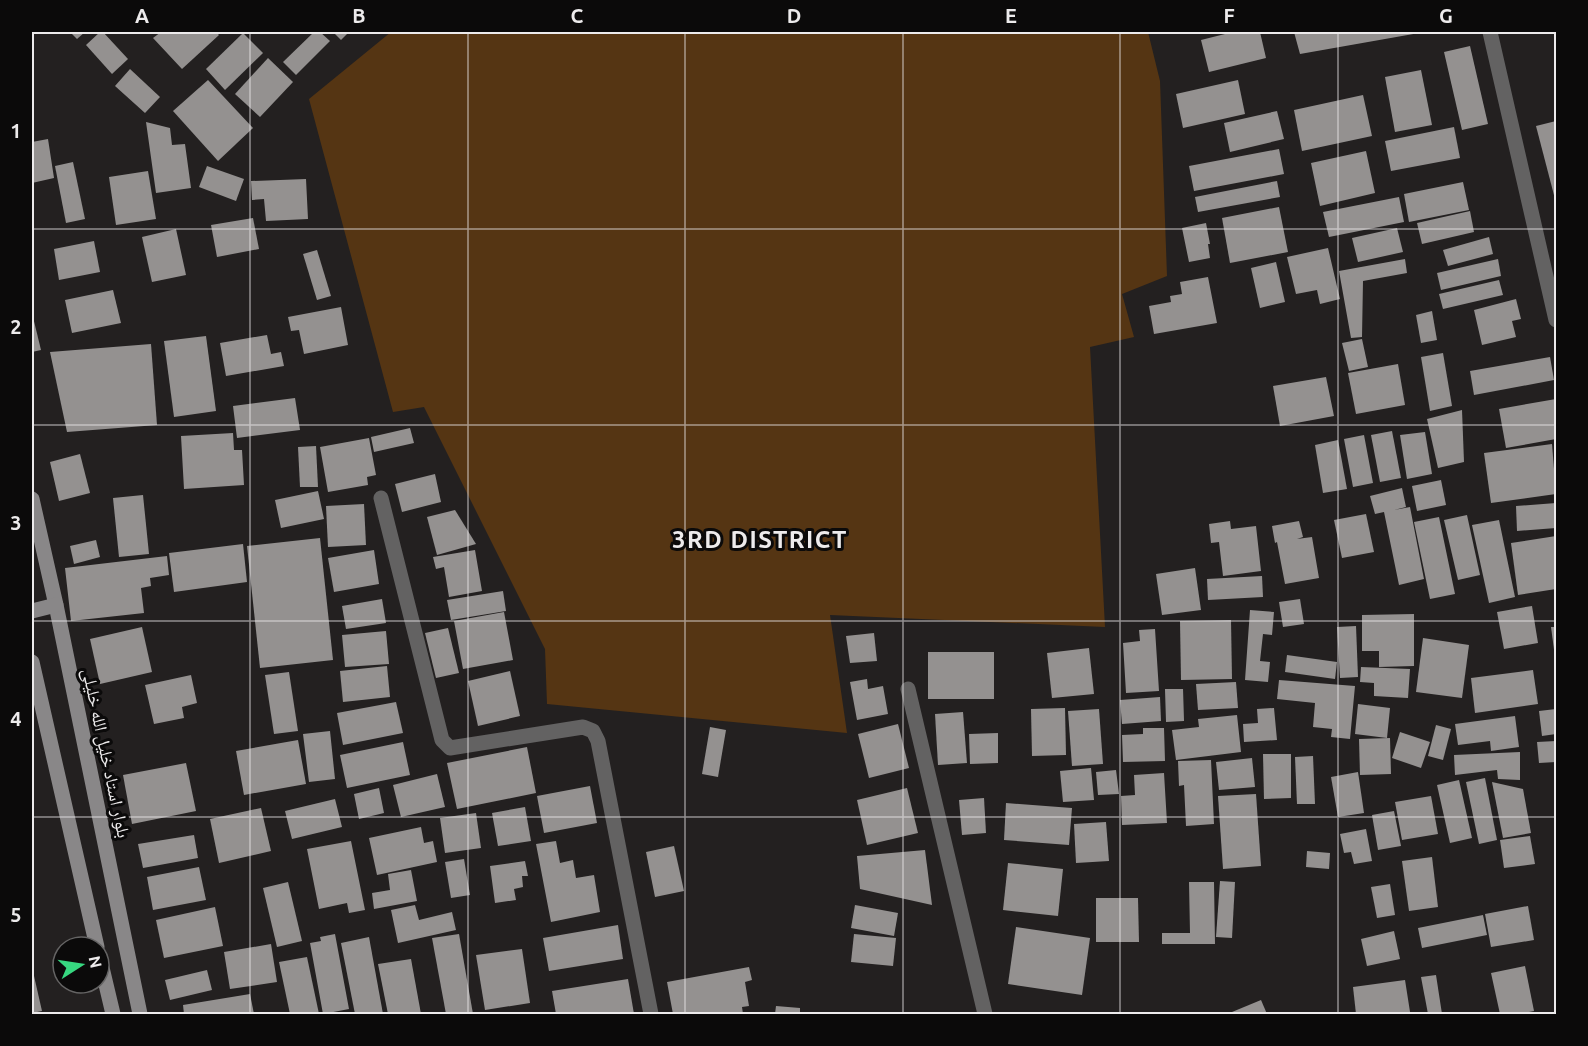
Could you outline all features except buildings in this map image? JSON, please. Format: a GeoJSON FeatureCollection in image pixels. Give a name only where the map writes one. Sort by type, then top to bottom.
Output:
{"type":"FeatureCollection","features":[{"type":"Feature","properties":{"kind":"main road","name":"بلوار استاد خلیل الله خلیلی"},"geometry":{"type":"LineString","coordinates":[[32,500],[56,605],[140,1014]]}},
{"type":"Feature","properties":{"kind":"main road"},"geometry":{"type":"LineString","coordinates":[[32,611],[56,605]]}},
{"type":"Feature","properties":{"kind":"main road"},"geometry":{"type":"LineString","coordinates":[[32,662],[94,935]]}},
{"type":"Feature","properties":{"kind":"main road"},"geometry":{"type":"LineString","coordinates":[[108,995],[113,1014]]}},
{"type":"Feature","properties":{"kind":"street"},"geometry":{"type":"LineString","coordinates":[[1490,32],[1557,320]]}},
{"type":"Feature","properties":{"kind":"street"},"geometry":{"type":"LineString","coordinates":[[381,498],[442,740],[450,748],[583,727],[593,731],[598,741],[651,1014]]}},
{"type":"Feature","properties":{"kind":"street"},"geometry":{"type":"LineString","coordinates":[[908,689],[985,1014]]}},
{"type":"Feature","properties":{"kind":"shaded area"},"geometry":{"type":"Polygon","coordinates":[[[391,32],[1148,32],[1160,81],[1167,276],[1122,294],[1134,337],[1090,347],[1105,627],[830,615],[847,733],[547,704],[545,649],[424,407],[393,412],[309,99],[391,32]]]}},
{"type":"Feature","properties":{"kind":"district","name":"3RD DISTRICT"},"geometry":{"type":"Point","coordinates":[760,540]}}]}
